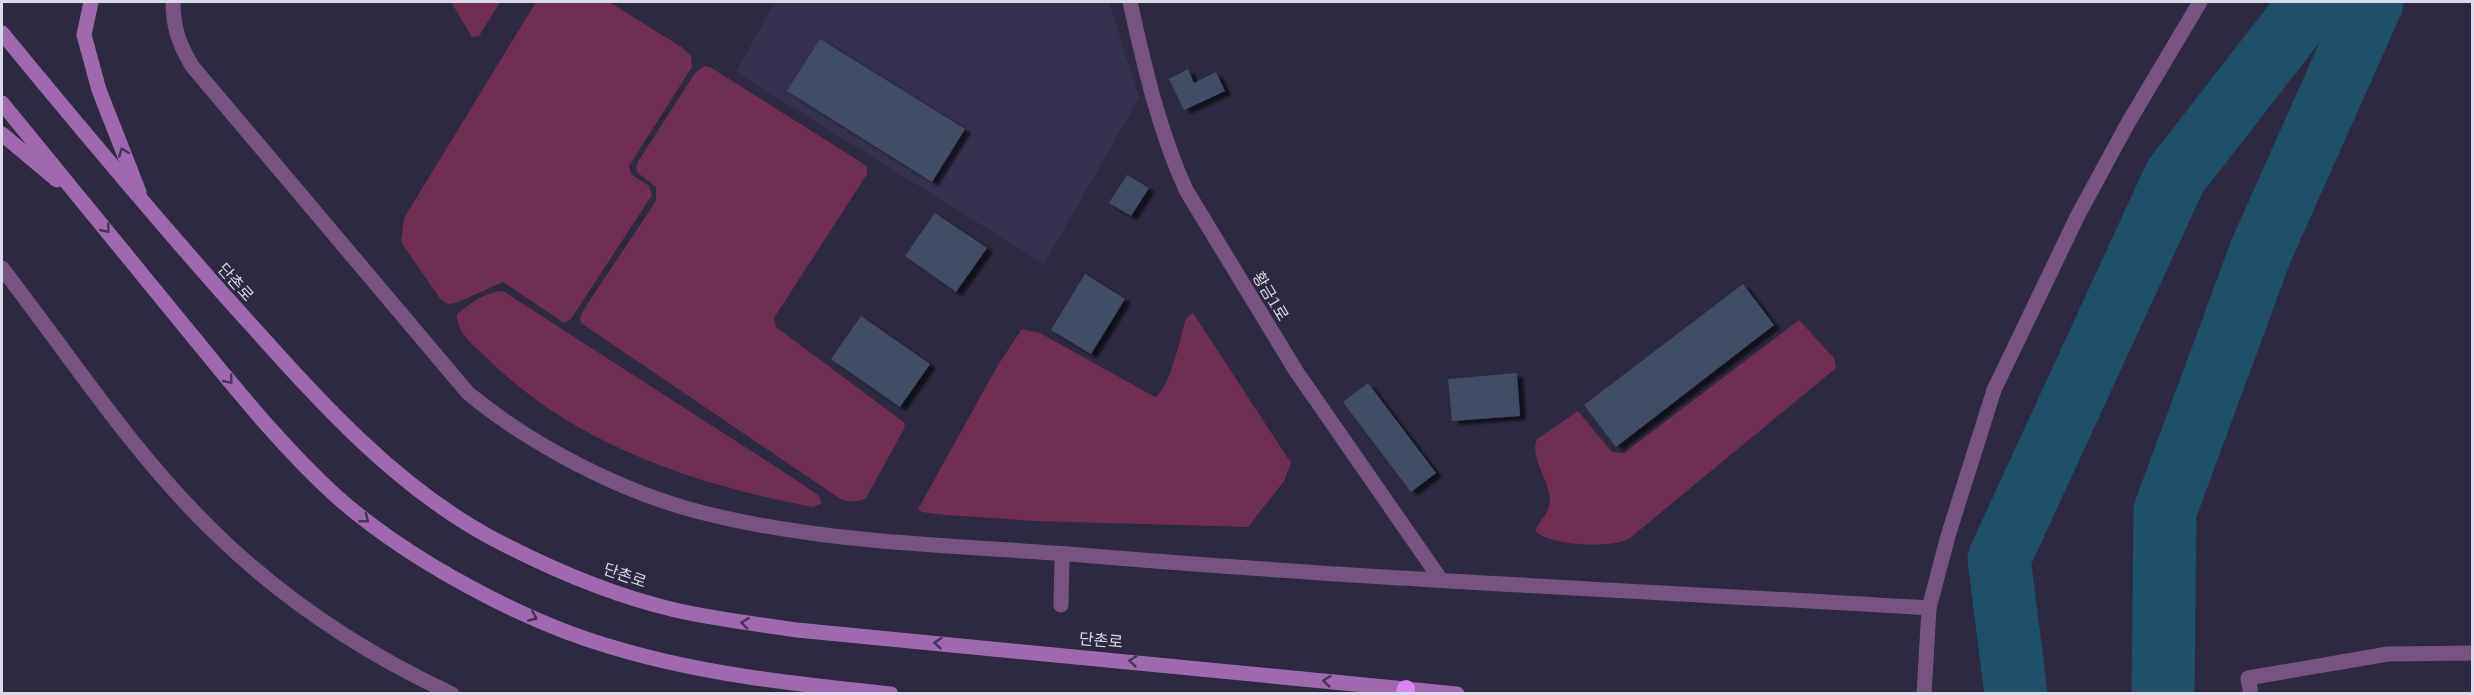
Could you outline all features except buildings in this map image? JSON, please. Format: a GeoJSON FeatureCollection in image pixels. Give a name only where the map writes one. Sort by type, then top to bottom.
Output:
{"type":"FeatureCollection","features":[{"type":"Feature","properties":{"kind":"main road"},"geometry":{"type":"LineString","coordinates":[[91,2],[84,35],[99,90],[144,206]]}},
{"type":"Feature","properties":{"kind":"main road","name":"단촌로"},"geometry":{"type":"LineString","coordinates":[[2,33],[144,206],[340,422],[381,462],[437,504],[486,535],[539,562],[614,591],[682,611],[797,630],[1405,691],[1457,693]]}},
{"type":"Feature","properties":{"kind":"main road"},"geometry":{"type":"LineString","coordinates":[[2,103],[240,394],[299,460],[337,497],[383,533],[497,602],[613,648],[699,670],[780,682],[891,693]]}},
{"type":"Feature","properties":{"kind":"main road"},"geometry":{"type":"LineString","coordinates":[[2,134],[88,207]]}},
{"type":"Feature","properties":{"kind":"lane"},"geometry":{"type":"LineString","coordinates":[[173,2],[173,21],[179,43],[192,66],[468,393],[521,434],[560,455],[660,500],[737,521],[794,531],[1062,554],[1218,567],[1929,608]]}},
{"type":"Feature","properties":{"kind":"lane","name":"황금1로"},"geometry":{"type":"LineString","coordinates":[[1130,2],[1144,63],[1174,164],[1186,190],[1296,371],[1441,580]]}},
{"type":"Feature","properties":{"kind":"lane"},"geometry":{"type":"LineString","coordinates":[[1924,693],[1929,608],[1974,450],[2010,353],[2128,123],[2200,2]]}},
{"type":"Feature","properties":{"kind":"lane"},"geometry":{"type":"LineString","coordinates":[[2,268],[133,440],[211,529],[252,567],[362,647],[452,693]]}},
{"type":"Feature","properties":{"kind":"lane"},"geometry":{"type":"LineString","coordinates":[[1061,605],[1062,554]]}},
{"type":"Feature","properties":{"kind":"lane"},"geometry":{"type":"LineString","coordinates":[[2252,693],[2248,678],[2388,654],[2472,653]]}},
{"type":"Feature","properties":{"kind":"shaded area"},"geometry":{"type":"Polygon","coordinates":[[[451,2],[500,2],[479,36],[472,37],[451,2]]]}},
{"type":"Feature","properties":{"kind":"shaded area"},"geometry":{"type":"Polygon","coordinates":[[[536,2],[609,2],[683,48],[691,56],[692,67],[629,166],[631,174],[649,186],[652,195],[571,319],[564,323],[503,282],[456,303],[448,304],[441,300],[401,242],[404,218],[536,2]]]}},
{"type":"Feature","properties":{"kind":"shaded area"},"geometry":{"type":"Polygon","coordinates":[[[775,2],[1109,2],[1139,98],[1044,264],[736,72],[775,2]]]}},
{"type":"Feature","properties":{"kind":"shaded area"},"geometry":{"type":"Polygon","coordinates":[[[704,66],[710,67],[867,166],[867,174],[774,318],[776,327],[905,423],[904,429],[866,498],[862,500],[852,502],[839,498],[581,323],[580,317],[586,306],[656,201],[656,187],[638,173],[636,167],[639,160],[695,73],[704,66]]]}},
{"type":"Feature","properties":{"kind":"shaded area"},"geometry":{"type":"Polygon","coordinates":[[[503,291],[793,478],[818,495],[822,503],[813,507],[769,498],[680,473],[596,437],[557,414],[520,388],[471,343],[459,327],[457,314],[484,296],[503,291]]]}},
{"type":"Feature","properties":{"kind":"shaded area"},"geometry":{"type":"Polygon","coordinates":[[[1193,313],[1291,463],[1284,481],[1248,527],[1035,521],[945,515],[922,512],[918,509],[998,365],[1022,329],[1040,333],[1155,397],[1170,373],[1186,318],[1193,313]]]}},
{"type":"Feature","properties":{"kind":"shaded area"},"geometry":{"type":"Polygon","coordinates":[[[1799,320],[1834,358],[1836,368],[1630,538],[1610,544],[1567,543],[1543,536],[1535,531],[1548,510],[1550,502],[1536,454],[1537,439],[1578,411],[1612,452],[1624,453],[1799,320]]]}},
{"type":"Feature","properties":{"kind":"waterway"},"geometry":{"type":"LineString","coordinates":[[2016,694],[1999,559],[2175,177],[2311,2]]}},
{"type":"Feature","properties":{"kind":"waterway"},"geometry":{"type":"LineString","coordinates":[[2163,694],[2165,511],[2261,251],[2372,2]]}}]}
